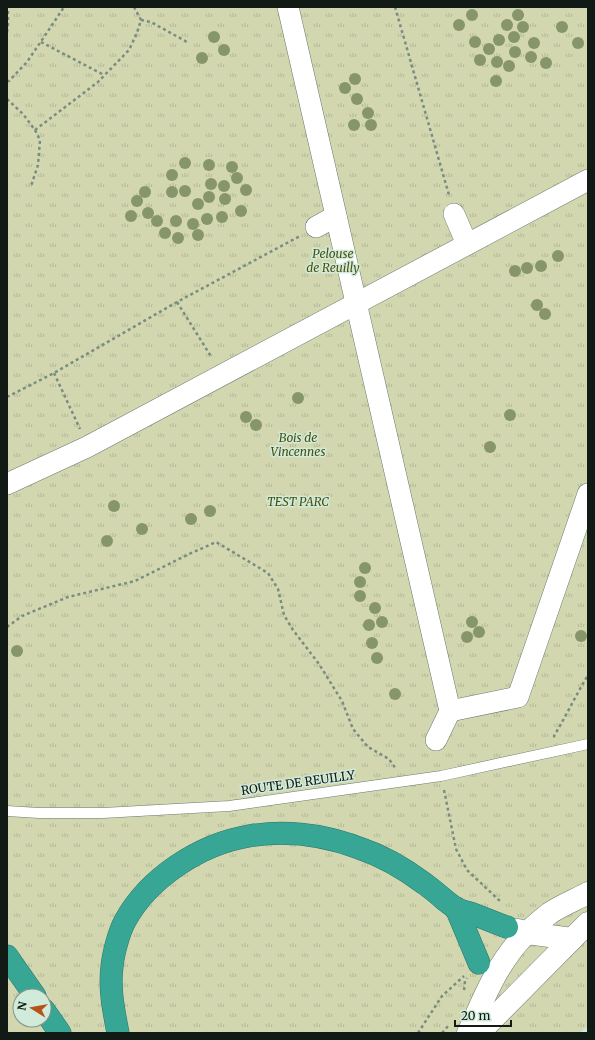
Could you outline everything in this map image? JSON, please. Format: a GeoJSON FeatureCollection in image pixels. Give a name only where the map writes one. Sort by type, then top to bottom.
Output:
{"type":"FeatureCollection","features":[{"type":"Feature","properties":{"kind":"highway"},"geometry":{"type":"LineString","coordinates":[[118,1033],[112,992],[112,967],[118,938],[125,921],[140,898],[161,878],[190,857],[214,846],[248,836],[300,834],[319,837],[359,848],[390,861],[407,871],[456,908],[517,930]]}},
{"type":"Feature","properties":{"kind":"highway"},"geometry":{"type":"LineString","coordinates":[[456,908],[472,969]]}},
{"type":"Feature","properties":{"kind":"highway"},"geometry":{"type":"LineString","coordinates":[[7,956],[29,988]]}},
{"type":"Feature","properties":{"kind":"highway"},"geometry":{"type":"LineString","coordinates":[[52,1022],[60,1033]]}},
{"type":"Feature","properties":{"kind":"street"},"geometry":{"type":"LineString","coordinates":[[288,7],[450,711],[436,740]]}},
{"type":"Feature","properties":{"kind":"street"},"geometry":{"type":"LineString","coordinates":[[7,484],[87,447],[588,180]]}},
{"type":"Feature","properties":{"kind":"street"},"geometry":{"type":"LineString","coordinates":[[454,214],[467,244]]}},
{"type":"Feature","properties":{"kind":"street"},"geometry":{"type":"LineString","coordinates":[[316,227],[336,216]]}},
{"type":"Feature","properties":{"kind":"street"},"geometry":{"type":"LineString","coordinates":[[450,711],[518,697],[588,494]]}},
{"type":"Feature","properties":{"kind":"street"},"geometry":{"type":"LineString","coordinates":[[468,1033],[498,970],[511,951],[517,930],[588,893]]}},
{"type":"Feature","properties":{"kind":"street"},"geometry":{"type":"LineString","coordinates":[[479,1033],[588,923]]}},
{"type":"Feature","properties":{"kind":"street"},"geometry":{"type":"LineString","coordinates":[[517,930],[572,939]]}},
{"type":"Feature","properties":{"kind":"street"},"geometry":{"type":"LineString","coordinates":[[472,969],[490,987]]}},
{"type":"Feature","properties":{"kind":"lane","name":"ROUTE DE REUILLY"},"geometry":{"type":"LineString","coordinates":[[7,811],[39,813],[103,813],[229,806],[441,776],[588,744]]}},
{"type":"Feature","properties":{"kind":"path"},"geometry":{"type":"LineString","coordinates":[[7,32],[8,7]]}},
{"type":"Feature","properties":{"kind":"path"},"geometry":{"type":"LineString","coordinates":[[7,81],[27,62],[64,7]]}},
{"type":"Feature","properties":{"kind":"path"},"geometry":{"type":"LineString","coordinates":[[35,130],[98,82],[129,50],[141,20],[134,7]]}},
{"type":"Feature","properties":{"kind":"path"},"geometry":{"type":"LineString","coordinates":[[395,7],[454,214]]}},
{"type":"Feature","properties":{"kind":"path"},"geometry":{"type":"LineString","coordinates":[[141,20],[151,22],[187,42]]}},
{"type":"Feature","properties":{"kind":"path"},"geometry":{"type":"LineString","coordinates":[[41,42],[104,76]]}},
{"type":"Feature","properties":{"kind":"path"},"geometry":{"type":"LineString","coordinates":[[7,99],[23,114],[35,130],[40,140],[38,165],[31,186]]}},
{"type":"Feature","properties":{"kind":"path"},"geometry":{"type":"LineString","coordinates":[[7,397],[54,373],[177,302],[316,227]]}},
{"type":"Feature","properties":{"kind":"path"},"geometry":{"type":"LineString","coordinates":[[177,302],[205,347]]}},
{"type":"Feature","properties":{"kind":"path"},"geometry":{"type":"LineString","coordinates":[[54,373],[77,420]]}},
{"type":"Feature","properties":{"kind":"path"},"geometry":{"type":"LineString","coordinates":[[7,627],[22,616],[68,597],[135,582],[216,542],[268,573],[278,589],[284,615],[293,630],[323,670],[342,701],[353,729],[368,747],[389,759],[404,781]]}},
{"type":"Feature","properties":{"kind":"path"},"geometry":{"type":"LineString","coordinates":[[560,751],[554,736],[588,674]]}},
{"type":"Feature","properties":{"kind":"path"},"geometry":{"type":"LineString","coordinates":[[441,776],[456,849],[468,870],[504,904]]}},
{"type":"Feature","properties":{"kind":"path"},"geometry":{"type":"LineString","coordinates":[[418,1033],[442,996],[472,969]]}},
{"type":"Feature","properties":{"kind":"green space","name":"Bois de Vincennes"},"geometry":{"type":"Polygon","coordinates":[[[7,7],[588,7],[588,1026],[579,1033],[7,1033],[7,7]]]}},
{"type":"Feature","properties":{"kind":"park label","name":"Pelouse de Reuilly"},"geometry":{"type":"Point","coordinates":[333,261]}},
{"type":"Feature","properties":{"kind":"park label","name":"TEST PARC"},"geometry":{"type":"Point","coordinates":[298,502]}}]}
